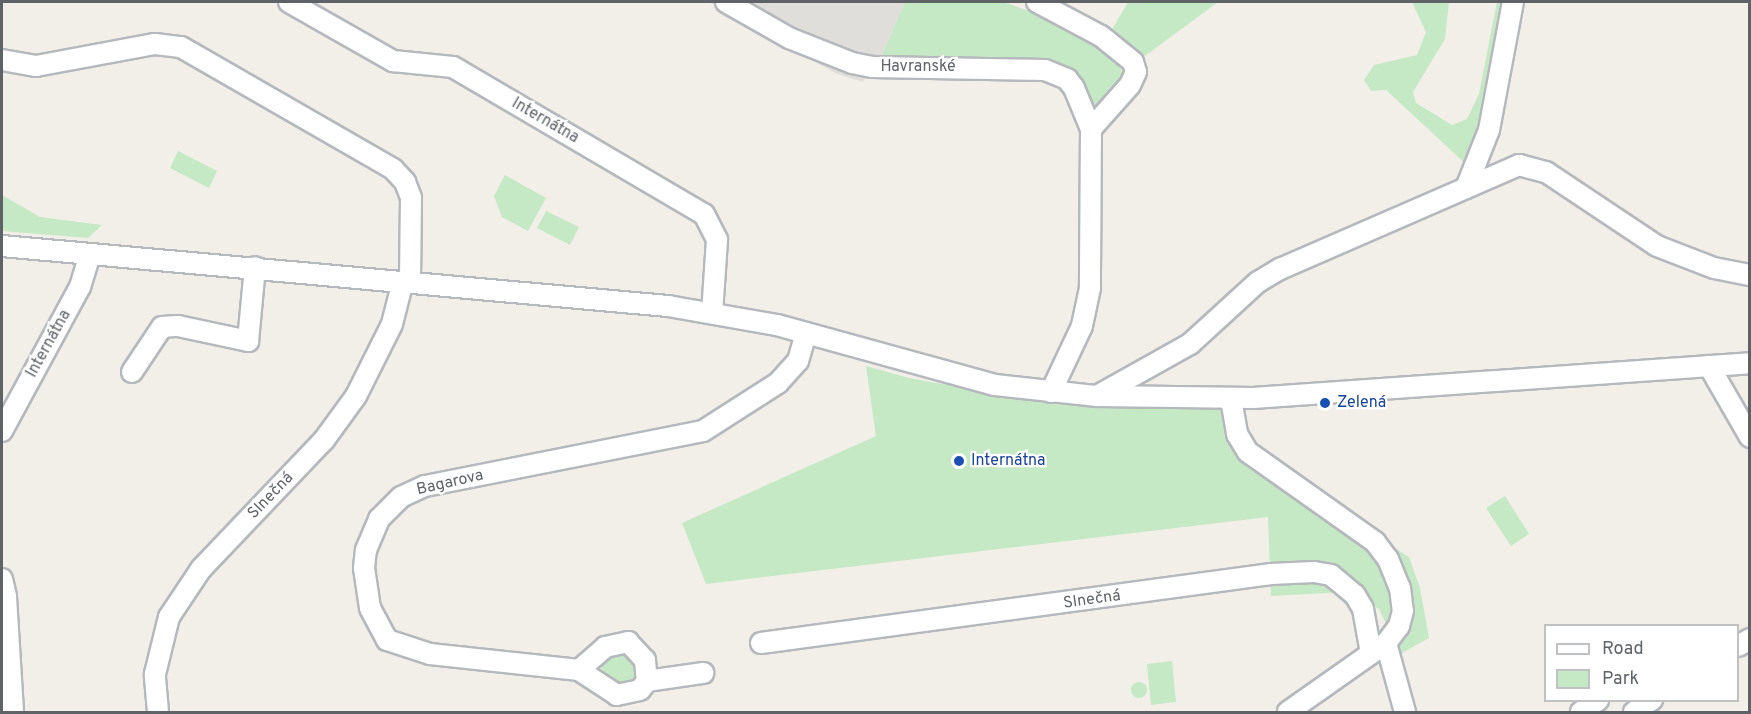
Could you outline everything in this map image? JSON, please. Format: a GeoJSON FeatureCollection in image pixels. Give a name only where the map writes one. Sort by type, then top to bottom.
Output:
{"type":"FeatureCollection","features":[{"type":"Feature","properties":{"kind":"street","name":"Internátna"},"geometry":{"type":"LineString","coordinates":[[289,2],[393,61],[453,68],[704,214],[717,240],[712,313]]}},
{"type":"Feature","properties":{"kind":"street","name":"Havranské"},"geometry":{"type":"LineString","coordinates":[[726,2],[789,38],[852,63],[872,67],[1045,70],[1067,80],[1074,88],[1091,129],[1088,307],[1051,392]]}},
{"type":"Feature","properties":{"kind":"street"},"geometry":{"type":"LineString","coordinates":[[1037,2],[1101,36],[1133,62],[1136,72],[1130,85],[1091,129]]}},
{"type":"Feature","properties":{"kind":"street"},"geometry":{"type":"LineString","coordinates":[[1466,188],[1489,130],[1513,2]]}},
{"type":"Feature","properties":{"kind":"street"},"geometry":{"type":"LineString","coordinates":[[2,60],[36,66],[155,44],[181,46],[393,169],[405,182],[411,198],[407,281]]}},
{"type":"Feature","properties":{"kind":"street"},"geometry":{"type":"LineString","coordinates":[[1097,396],[1190,344],[1258,282],[1280,269],[1512,167],[1537,168],[1657,246],[1714,268],[1749,276]]}},
{"type":"Feature","properties":{"kind":"street"},"geometry":{"type":"LineString","coordinates":[[2,246],[407,281],[712,313],[806,333],[944,373],[995,385],[1097,396],[1232,399],[1749,363]]}},
{"type":"Feature","properties":{"kind":"street","name":"Internátna"},"geometry":{"type":"LineString","coordinates":[[2,431],[81,287],[90,254]]}},
{"type":"Feature","properties":{"kind":"street"},"geometry":{"type":"LineString","coordinates":[[132,372],[162,327],[178,326],[248,341],[255,267]]}},
{"type":"Feature","properties":{"kind":"street","name":"Slnečná"},"geometry":{"type":"LineString","coordinates":[[158,712],[155,674],[169,616],[201,569],[324,440],[356,396],[392,324],[407,281]]}},
{"type":"Feature","properties":{"kind":"street","name":"Bagarova"},"geometry":{"type":"LineString","coordinates":[[703,673],[647,681],[640,690],[616,695],[579,670],[430,654],[387,640],[369,608],[364,568],[366,550],[379,519],[401,497],[425,486],[703,431],[778,383],[798,361],[806,333]]}},
{"type":"Feature","properties":{"kind":"street"},"geometry":{"type":"LineString","coordinates":[[1709,366],[1749,437]]}},
{"type":"Feature","properties":{"kind":"street"},"geometry":{"type":"LineString","coordinates":[[1232,399],[1237,434],[1248,453],[1382,549],[1395,572],[1402,600],[1399,626],[1378,648],[1288,712]]}},
{"type":"Feature","properties":{"kind":"street","name":"Slnečná"},"geometry":{"type":"LineString","coordinates":[[761,643],[1271,574],[1314,572],[1331,575],[1355,595],[1363,609],[1405,712]]}},
{"type":"Feature","properties":{"kind":"street"},"geometry":{"type":"LineString","coordinates":[[2,579],[6,597],[13,712]]}},
{"type":"Feature","properties":{"kind":"street"},"geometry":{"type":"LineString","coordinates":[[579,670],[605,647],[628,642],[645,660],[647,681]]}},
{"type":"Feature","properties":{"kind":"street"},"geometry":{"type":"LineString","coordinates":[[1581,712],[1595,702]]}},
{"type":"Feature","properties":{"kind":"street"},"geometry":{"type":"LineString","coordinates":[[1634,712],[1649,702]]}},
{"type":"Feature","properties":{"kind":"shaded area"},"geometry":{"type":"Polygon","coordinates":[[[709,2],[905,2],[881,57],[863,82],[835,73],[709,2]]]}},
{"type":"Feature","properties":{"kind":"green space"},"geometry":{"type":"Polygon","coordinates":[[[905,2],[1003,2],[1050,18],[1115,57],[1122,72],[1122,85],[1098,111],[1076,77],[1043,60],[881,57],[905,2]]]}},
{"type":"Feature","properties":{"kind":"green space"},"geometry":{"type":"Polygon","coordinates":[[[1128,2],[1218,2],[1145,56],[1110,33],[1128,2]]]}},
{"type":"Feature","properties":{"kind":"green space"},"geometry":{"type":"Polygon","coordinates":[[[1412,2],[1449,2],[1445,39],[1413,92],[1416,103],[1452,125],[1467,119],[1479,94],[1497,2],[1505,2],[1468,166],[1386,90],[1371,91],[1364,80],[1374,65],[1417,55],[1426,32],[1412,2]]]}},
{"type":"Feature","properties":{"kind":"green space"},"geometry":{"type":"Polygon","coordinates":[[[178,151],[217,171],[209,188],[170,168],[178,151]]]}},
{"type":"Feature","properties":{"kind":"green space"},"geometry":{"type":"Polygon","coordinates":[[[505,175],[546,198],[528,231],[502,217],[494,196],[505,175]]]}},
{"type":"Feature","properties":{"kind":"green space"},"geometry":{"type":"Polygon","coordinates":[[[2,195],[40,217],[102,225],[88,238],[2,231],[2,195]]]}},
{"type":"Feature","properties":{"kind":"green space"},"geometry":{"type":"Polygon","coordinates":[[[546,211],[579,227],[570,245],[537,228],[546,211]]]}},
{"type":"Feature","properties":{"kind":"green space"},"geometry":{"type":"Polygon","coordinates":[[[866,366],[909,378],[1051,404],[1240,410],[1259,465],[1409,557],[1420,588],[1429,638],[1400,654],[1379,609],[1347,592],[1271,596],[1268,517],[706,584],[682,523],[876,436],[866,366]]]}},
{"type":"Feature","properties":{"kind":"green space"},"geometry":{"type":"Polygon","coordinates":[[[1505,496],[1529,534],[1511,546],[1486,508],[1505,496]]]}},
{"type":"Feature","properties":{"kind":"green space"},"geometry":{"type":"Polygon","coordinates":[[[631,650],[640,673],[635,682],[620,688],[602,675],[602,662],[605,656],[631,650]]]}},
{"type":"Feature","properties":{"kind":"green space"},"geometry":{"type":"Polygon","coordinates":[[[1172,661],[1176,702],[1151,705],[1147,664],[1172,661]]]}},
{"type":"Feature","properties":{"kind":"green space"},"geometry":{"type":"Polygon","coordinates":[[[1136,682],[1142,682],[1147,690],[1145,696],[1136,698],[1131,693],[1131,687],[1136,682]]]}},
{"type":"Feature","properties":{"kind":"place","name":"Zelená"},"geometry":{"type":"Point","coordinates":[1325,403]}},
{"type":"Feature","properties":{"kind":"place","name":"Internátna"},"geometry":{"type":"Point","coordinates":[959,461]}}]}
